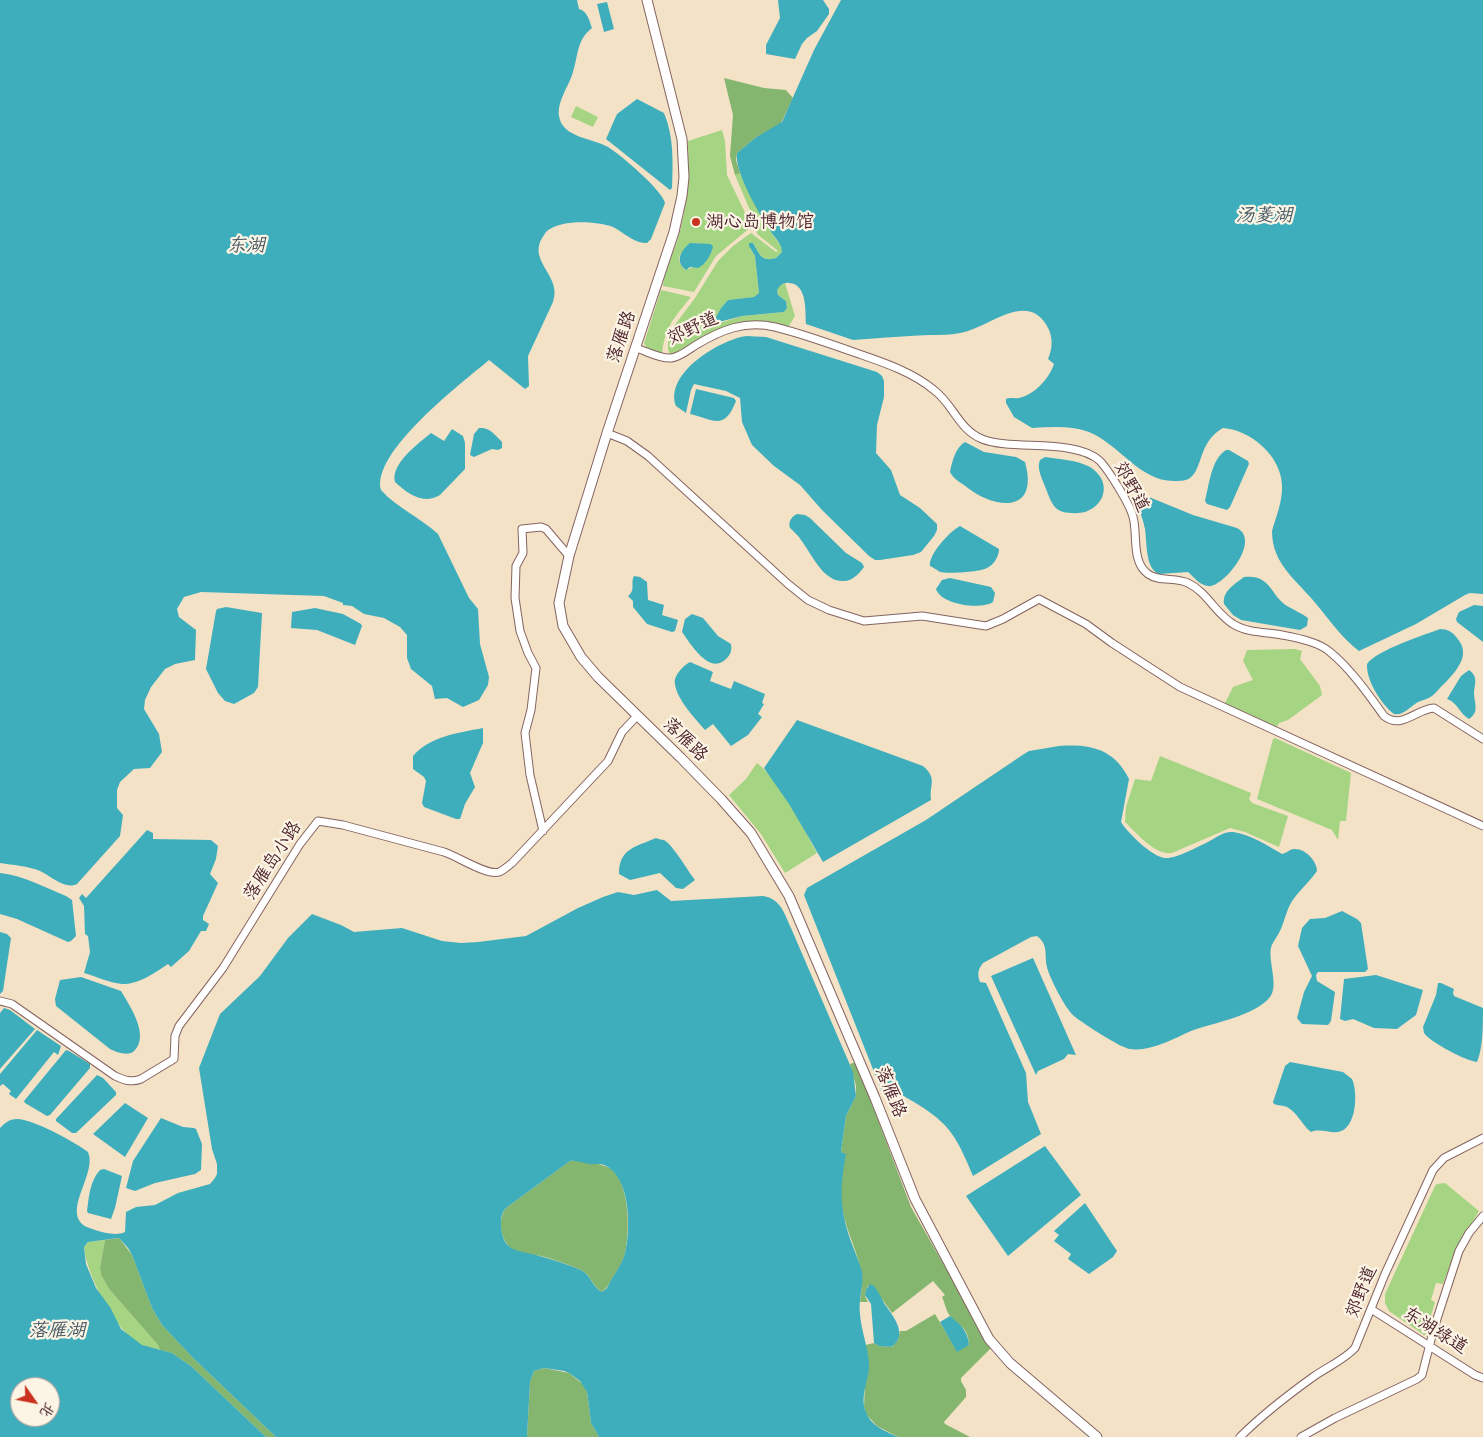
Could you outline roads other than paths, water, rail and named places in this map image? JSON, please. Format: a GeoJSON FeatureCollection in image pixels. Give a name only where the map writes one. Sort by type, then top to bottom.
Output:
{"type":"FeatureCollection","features":[{"type":"Feature","properties":{"kind":"street","name":"落雁路"},"geometry":{"type":"LineString","coordinates":[[647,0],[682,139],[684,177],[682,196],[674,232],[607,433],[569,556],[559,603],[563,626],[589,667],[688,765],[751,833],[789,896],[875,1098],[915,1199],[989,1339],[1010,1363],[1098,1437]]}},
{"type":"Feature","properties":{"kind":"street","name":"郊野道"},"geometry":{"type":"LineString","coordinates":[[636,348],[670,358],[678,356],[714,334],[731,327],[757,324],[776,327],[825,342],[903,370],[935,390],[962,424],[980,438],[1085,453],[1098,460],[1108,471],[1129,507],[1134,519],[1137,555],[1142,568],[1147,574],[1158,578],[1188,583],[1214,605],[1228,621],[1239,627],[1283,635],[1329,650],[1348,670],[1384,716],[1390,720],[1405,720],[1423,710],[1434,708],[1483,739]]}},
{"type":"Feature","properties":{"kind":"street"},"geometry":{"type":"LineString","coordinates":[[607,433],[621,438],[648,456],[788,584],[808,600],[829,610],[864,621],[922,616],[986,626],[1003,619],[1039,598],[1086,624],[1180,687],[1483,826]]}},
{"type":"Feature","properties":{"kind":"street"},"geometry":{"type":"LineString","coordinates":[[543,831],[530,775],[525,733],[531,710],[536,668],[520,631],[515,598],[516,566],[523,553],[522,529],[541,527],[546,529],[569,556]]}},
{"type":"Feature","properties":{"kind":"street","name":"落雁岛小路"},"geometry":{"type":"LineString","coordinates":[[0,1001],[12,1004],[115,1076],[128,1081],[136,1081],[174,1059],[175,1036],[179,1026],[226,962],[300,844],[318,821],[343,825],[444,852],[493,873],[499,872],[512,863],[608,761],[622,732],[637,716]]}},
{"type":"Feature","properties":{"kind":"street","name":"郊野道"},"geometry":{"type":"LineString","coordinates":[[1240,1437],[1289,1395],[1352,1351],[1360,1340],[1385,1274],[1436,1165],[1444,1158],[1483,1138]]}},
{"type":"Feature","properties":{"kind":"street"},"geometry":{"type":"LineString","coordinates":[[1301,1437],[1335,1418],[1417,1379],[1422,1374],[1429,1345],[1459,1251],[1469,1233],[1483,1216]]}},
{"type":"Feature","properties":{"kind":"street","name":"东湖绿道"},"geometry":{"type":"LineString","coordinates":[[1371,1309],[1483,1378]]}},
{"type":"Feature","properties":{"kind":"water","name":"东湖"},"geometry":{"type":"Polygon","coordinates":[[[0,0],[577,0],[579,9],[586,14],[592,28],[583,37],[573,72],[561,99],[559,116],[561,123],[572,133],[602,144],[614,151],[657,190],[665,203],[651,239],[647,243],[634,240],[613,227],[595,223],[563,224],[548,231],[539,244],[539,253],[555,292],[553,302],[528,356],[529,386],[525,389],[489,360],[441,401],[404,438],[390,457],[382,474],[381,490],[394,502],[438,534],[469,598],[478,609],[480,644],[489,677],[488,685],[479,700],[463,707],[447,698],[435,699],[432,686],[411,669],[407,658],[407,635],[400,627],[384,618],[364,614],[352,606],[343,605],[343,603],[324,596],[201,592],[184,597],[177,609],[179,617],[196,630],[195,660],[175,664],[165,669],[151,687],[145,700],[144,709],[159,734],[162,752],[150,768],[134,769],[120,782],[117,790],[117,808],[123,815],[120,836],[77,884],[72,885],[58,882],[35,869],[0,863],[0,0]]]}},
{"type":"Feature","properties":{"kind":"water"},"geometry":{"type":"Polygon","coordinates":[[[778,0],[823,0],[829,9],[829,14],[817,31],[802,44],[795,59],[766,54],[766,45],[780,18],[778,0]]]}},
{"type":"Feature","properties":{"kind":"water","name":"汤菱湖"},"geometry":{"type":"Polygon","coordinates":[[[841,0],[1483,0],[1483,594],[1470,593],[1465,595],[1416,624],[1359,651],[1342,635],[1310,596],[1287,572],[1276,554],[1272,531],[1281,497],[1282,485],[1280,474],[1270,455],[1254,439],[1234,430],[1223,428],[1209,440],[1194,474],[1190,478],[1182,481],[1162,480],[1140,469],[1110,445],[1089,432],[1068,427],[1032,428],[1014,417],[1006,403],[1006,399],[1019,398],[1030,394],[1045,381],[1054,364],[1048,359],[1052,342],[1049,330],[1038,316],[1028,311],[1006,314],[971,330],[956,334],[853,340],[806,324],[804,300],[800,288],[785,283],[777,291],[778,295],[786,301],[787,308],[784,312],[742,316],[719,322],[711,328],[707,328],[707,325],[715,319],[728,300],[754,297],[759,293],[755,256],[749,243],[753,243],[757,251],[767,259],[776,258],[782,252],[780,244],[761,215],[744,182],[737,161],[737,153],[755,138],[782,122],[814,50],[841,0]]]}},
{"type":"Feature","properties":{"kind":"water"},"geometry":{"type":"Polygon","coordinates":[[[607,2],[614,29],[604,32],[597,4],[607,2]]]}},
{"type":"Feature","properties":{"kind":"water"},"geometry":{"type":"Polygon","coordinates":[[[637,99],[664,113],[670,131],[672,150],[673,169],[672,188],[670,190],[606,139],[617,114],[637,99]]]}},
{"type":"Feature","properties":{"kind":"water"},"geometry":{"type":"Polygon","coordinates":[[[690,243],[711,244],[713,247],[703,264],[698,268],[690,267],[686,270],[681,264],[680,256],[690,243]]]}},
{"type":"Feature","properties":{"kind":"water"},"geometry":{"type":"Polygon","coordinates":[[[746,336],[766,337],[877,372],[882,376],[884,381],[884,397],[877,425],[876,453],[891,470],[900,495],[920,508],[937,524],[934,536],[921,552],[880,560],[875,560],[869,556],[822,510],[800,485],[774,466],[752,445],[742,422],[740,398],[726,391],[694,384],[686,413],[676,406],[674,394],[678,382],[686,370],[709,351],[722,344],[746,336]]]}},
{"type":"Feature","properties":{"kind":"water"},"geometry":{"type":"Polygon","coordinates":[[[696,389],[734,398],[736,401],[732,411],[727,417],[717,421],[690,414],[696,389]]]}},
{"type":"Feature","properties":{"kind":"water"},"geometry":{"type":"Polygon","coordinates":[[[479,428],[492,432],[502,442],[502,448],[498,450],[492,449],[474,457],[470,455],[474,434],[479,428]]]}},
{"type":"Feature","properties":{"kind":"water"},"geometry":{"type":"Polygon","coordinates":[[[452,429],[463,436],[465,443],[465,469],[440,495],[428,499],[416,497],[395,482],[397,468],[413,448],[431,433],[444,441],[452,429]]]}},
{"type":"Feature","properties":{"kind":"water"},"geometry":{"type":"Polygon","coordinates":[[[965,442],[984,452],[1016,457],[1025,462],[1028,479],[1026,492],[1020,499],[1011,503],[1000,503],[987,499],[954,478],[950,472],[953,459],[959,447],[965,442]]]}},
{"type":"Feature","properties":{"kind":"water"},"geometry":{"type":"Polygon","coordinates":[[[1226,450],[1248,461],[1249,464],[1227,510],[1207,504],[1205,501],[1214,466],[1221,454],[1226,450]]]}},
{"type":"Feature","properties":{"kind":"water"},"geometry":{"type":"Polygon","coordinates":[[[1045,457],[1079,463],[1090,467],[1098,474],[1103,482],[1104,490],[1098,504],[1082,513],[1066,513],[1057,509],[1050,500],[1039,471],[1040,460],[1045,457]]]}},
{"type":"Feature","properties":{"kind":"water"},"geometry":{"type":"Polygon","coordinates":[[[1144,495],[1193,515],[1237,528],[1244,534],[1243,553],[1230,572],[1222,580],[1208,586],[1199,582],[1188,572],[1159,574],[1154,571],[1149,561],[1145,529],[1137,501],[1140,496],[1144,495]]]}},
{"type":"Feature","properties":{"kind":"water"},"geometry":{"type":"Polygon","coordinates":[[[797,514],[810,518],[846,553],[862,563],[864,567],[860,572],[853,578],[845,581],[837,580],[824,573],[799,537],[790,528],[790,520],[797,514]]]}},
{"type":"Feature","properties":{"kind":"water"},"geometry":{"type":"Polygon","coordinates":[[[960,526],[999,549],[996,560],[990,567],[978,571],[950,573],[940,572],[930,566],[932,556],[940,544],[960,526]]]}},
{"type":"Feature","properties":{"kind":"water"},"geometry":{"type":"Polygon","coordinates":[[[634,576],[640,577],[647,582],[648,600],[664,605],[662,615],[678,620],[675,631],[672,632],[647,624],[633,607],[633,601],[628,596],[632,591],[634,576]]]}},
{"type":"Feature","properties":{"kind":"water"},"geometry":{"type":"Polygon","coordinates":[[[1244,577],[1253,577],[1265,582],[1281,601],[1308,618],[1307,626],[1300,630],[1241,620],[1233,615],[1224,604],[1225,595],[1230,588],[1244,577]]]}},
{"type":"Feature","properties":{"kind":"water"},"geometry":{"type":"Polygon","coordinates":[[[950,578],[991,587],[995,593],[993,602],[980,606],[971,606],[945,599],[936,589],[942,580],[950,578]]]}},
{"type":"Feature","properties":{"kind":"water"},"geometry":{"type":"Polygon","coordinates":[[[1474,605],[1483,606],[1483,642],[1457,622],[1456,619],[1459,612],[1474,605]]]}},
{"type":"Feature","properties":{"kind":"water"},"geometry":{"type":"Polygon","coordinates":[[[226,607],[262,613],[258,687],[254,693],[234,704],[225,701],[218,693],[206,669],[216,611],[226,607]]]}},
{"type":"Feature","properties":{"kind":"water"},"geometry":{"type":"Polygon","coordinates":[[[315,608],[343,614],[361,624],[362,626],[355,645],[317,630],[291,628],[292,612],[315,608]]]}},
{"type":"Feature","properties":{"kind":"water"},"geometry":{"type":"Polygon","coordinates":[[[692,614],[703,618],[718,636],[731,644],[729,655],[721,663],[714,664],[707,661],[695,650],[682,632],[685,619],[692,614]]]}},
{"type":"Feature","properties":{"kind":"water"},"geometry":{"type":"Polygon","coordinates":[[[1440,629],[1452,633],[1461,644],[1463,656],[1458,667],[1432,696],[1418,702],[1403,712],[1394,714],[1375,691],[1369,677],[1367,664],[1380,653],[1390,648],[1440,629]]]}},
{"type":"Feature","properties":{"kind":"water"},"geometry":{"type":"Polygon","coordinates":[[[690,662],[713,672],[710,681],[731,689],[734,681],[765,694],[762,703],[764,704],[758,714],[762,717],[748,735],[731,746],[713,724],[705,730],[687,708],[676,690],[675,681],[677,674],[690,662]]]}},
{"type":"Feature","properties":{"kind":"water"},"geometry":{"type":"Polygon","coordinates":[[[1469,670],[1475,677],[1476,707],[1469,719],[1447,699],[1461,676],[1469,670]]]}},
{"type":"Feature","properties":{"kind":"water"},"geometry":{"type":"Polygon","coordinates":[[[797,720],[923,766],[932,778],[931,800],[823,862],[789,804],[764,768],[797,720]]]}},
{"type":"Feature","properties":{"kind":"water"},"geometry":{"type":"Polygon","coordinates":[[[483,728],[483,743],[470,773],[475,787],[465,804],[460,819],[424,807],[422,803],[426,781],[424,777],[413,769],[413,756],[428,744],[445,736],[483,728]]]}},
{"type":"Feature","properties":{"kind":"water"},"geometry":{"type":"Polygon","coordinates":[[[1059,746],[1081,746],[1100,750],[1116,761],[1129,779],[1121,822],[1140,843],[1160,857],[1175,857],[1223,834],[1233,832],[1252,838],[1282,854],[1298,849],[1313,859],[1317,871],[1292,901],[1272,946],[1270,953],[1274,987],[1270,997],[1263,1004],[1244,1014],[1191,1031],[1153,1047],[1130,1049],[1102,1035],[1074,1016],[1062,1000],[1051,978],[1047,967],[1045,947],[1037,936],[1031,937],[983,963],[978,972],[980,982],[986,983],[1026,1073],[1028,1102],[1041,1134],[973,1176],[955,1139],[940,1120],[893,1090],[889,1096],[882,1092],[804,895],[807,888],[926,820],[1029,751],[1059,746]]]}},
{"type":"Feature","properties":{"kind":"water"},"geometry":{"type":"Polygon","coordinates":[[[147,830],[153,833],[153,839],[211,840],[218,846],[216,859],[210,874],[218,883],[203,916],[203,920],[209,924],[206,931],[201,931],[189,951],[171,967],[168,964],[134,982],[122,984],[84,973],[90,952],[88,936],[85,934],[84,906],[79,898],[82,894],[86,898],[147,830]]]}},
{"type":"Feature","properties":{"kind":"water"},"geometry":{"type":"Polygon","coordinates":[[[656,838],[664,840],[672,847],[695,880],[683,889],[676,888],[660,873],[630,880],[619,874],[620,865],[625,854],[636,846],[656,838]]]}},
{"type":"Feature","properties":{"kind":"water"},"geometry":{"type":"Polygon","coordinates":[[[0,873],[25,879],[72,900],[76,936],[68,942],[17,919],[0,914],[0,873]]]}},
{"type":"Feature","properties":{"kind":"water","name":"落雁湖"},"geometry":{"type":"Polygon","coordinates":[[[657,890],[671,901],[763,896],[778,903],[784,912],[853,1072],[856,1096],[846,1116],[841,1152],[846,1154],[842,1182],[842,1200],[844,1219],[862,1272],[860,1309],[869,1363],[864,1406],[871,1421],[883,1430],[898,1437],[599,1437],[591,1423],[587,1392],[580,1381],[564,1371],[544,1368],[534,1371],[530,1382],[527,1437],[276,1437],[193,1358],[162,1325],[152,1308],[132,1255],[119,1238],[88,1242],[84,1247],[86,1264],[96,1288],[110,1307],[121,1329],[142,1345],[172,1353],[191,1366],[266,1437],[0,1437],[0,1128],[4,1124],[14,1119],[33,1123],[64,1137],[88,1152],[90,1160],[89,1169],[79,1198],[77,1216],[82,1224],[95,1230],[114,1234],[125,1232],[126,1212],[136,1207],[155,1205],[178,1193],[210,1184],[215,1178],[217,1164],[212,1149],[199,1068],[220,1014],[260,976],[288,938],[312,914],[354,932],[402,928],[442,941],[478,942],[526,936],[578,908],[618,892],[634,895],[657,890]],[[570,1161],[506,1208],[501,1219],[502,1235],[512,1248],[581,1270],[596,1288],[602,1292],[607,1288],[625,1253],[628,1231],[627,1204],[620,1180],[613,1171],[604,1165],[570,1161]]]}},
{"type":"Feature","properties":{"kind":"water"},"geometry":{"type":"Polygon","coordinates":[[[1342,911],[1361,923],[1368,969],[1365,972],[1318,972],[1316,975],[1317,981],[1335,992],[1331,1021],[1328,1025],[1302,1024],[1297,1018],[1304,992],[1312,976],[1298,946],[1302,928],[1310,919],[1325,918],[1342,911]]]}},
{"type":"Feature","properties":{"kind":"water"},"geometry":{"type":"Polygon","coordinates":[[[0,932],[7,934],[11,938],[3,991],[0,994],[0,932]]]}},
{"type":"Feature","properties":{"kind":"water"},"geometry":{"type":"Polygon","coordinates":[[[1033,958],[1076,1055],[1068,1054],[1064,1059],[1038,1071],[1036,1075],[991,976],[1033,958]]]}},
{"type":"Feature","properties":{"kind":"water"},"geometry":{"type":"Polygon","coordinates":[[[1376,975],[1423,990],[1416,1015],[1397,1029],[1374,1028],[1353,1019],[1345,1021],[1340,1019],[1344,979],[1376,975]]]}},
{"type":"Feature","properties":{"kind":"water"},"geometry":{"type":"Polygon","coordinates":[[[81,977],[121,991],[133,1013],[139,1030],[138,1046],[133,1052],[125,1054],[110,1049],[56,1006],[55,999],[60,980],[81,977]]]}},
{"type":"Feature","properties":{"kind":"water"},"geometry":{"type":"Polygon","coordinates":[[[1438,983],[1454,989],[1454,996],[1483,1008],[1482,1043],[1477,1062],[1449,1050],[1433,1041],[1424,1033],[1423,1027],[1436,995],[1438,983]]]}},
{"type":"Feature","properties":{"kind":"water"},"geometry":{"type":"Polygon","coordinates":[[[4,1008],[10,1010],[35,1029],[0,1069],[0,1013],[4,1008]]]}},
{"type":"Feature","properties":{"kind":"water"},"geometry":{"type":"Polygon","coordinates":[[[37,1030],[61,1046],[58,1055],[54,1052],[16,1099],[9,1094],[11,1091],[3,1084],[0,1086],[0,1074],[37,1030]]]}},
{"type":"Feature","properties":{"kind":"water"},"geometry":{"type":"Polygon","coordinates":[[[66,1050],[90,1064],[90,1068],[50,1115],[47,1116],[24,1101],[66,1050]]]}},
{"type":"Feature","properties":{"kind":"water"},"geometry":{"type":"Polygon","coordinates":[[[1290,1062],[1343,1072],[1352,1079],[1355,1092],[1354,1109],[1349,1124],[1344,1129],[1338,1132],[1317,1130],[1311,1132],[1291,1110],[1285,1106],[1274,1104],[1273,1102],[1285,1066],[1290,1062]]]}},
{"type":"Feature","properties":{"kind":"water"},"geometry":{"type":"Polygon","coordinates":[[[97,1075],[103,1078],[116,1092],[116,1095],[76,1133],[72,1133],[56,1121],[56,1119],[97,1075]]]}},
{"type":"Feature","properties":{"kind":"water"},"geometry":{"type":"Polygon","coordinates":[[[125,1103],[148,1118],[125,1157],[93,1134],[125,1103]]]}},
{"type":"Feature","properties":{"kind":"water"},"geometry":{"type":"Polygon","coordinates":[[[161,1118],[183,1127],[196,1129],[202,1144],[201,1170],[195,1174],[155,1183],[135,1191],[126,1188],[133,1161],[161,1118]]]}},
{"type":"Feature","properties":{"kind":"water"},"geometry":{"type":"Polygon","coordinates":[[[1045,1146],[1081,1195],[1008,1256],[966,1196],[1045,1146]]]}},
{"type":"Feature","properties":{"kind":"water"},"geometry":{"type":"Polygon","coordinates":[[[104,1169],[122,1176],[111,1219],[88,1213],[87,1211],[92,1184],[100,1170],[104,1169]]]}},
{"type":"Feature","properties":{"kind":"water"},"geometry":{"type":"Polygon","coordinates":[[[1085,1203],[1117,1251],[1113,1257],[1089,1274],[1068,1259],[1071,1254],[1054,1241],[1059,1235],[1054,1231],[1085,1203]]]}},
{"type":"Feature","properties":{"kind":"water"},"geometry":{"type":"Polygon","coordinates":[[[870,1284],[877,1290],[898,1325],[899,1337],[891,1347],[879,1346],[874,1343],[871,1304],[865,1295],[870,1284]]]}},
{"type":"Feature","properties":{"kind":"water"},"geometry":{"type":"Polygon","coordinates":[[[950,1316],[963,1328],[969,1345],[957,1352],[940,1322],[950,1316]]]}},
{"type":"Feature","properties":{"kind":"place","name":"湖心岛博物馆"},"geometry":{"type":"Point","coordinates":[696,222]}}]}
